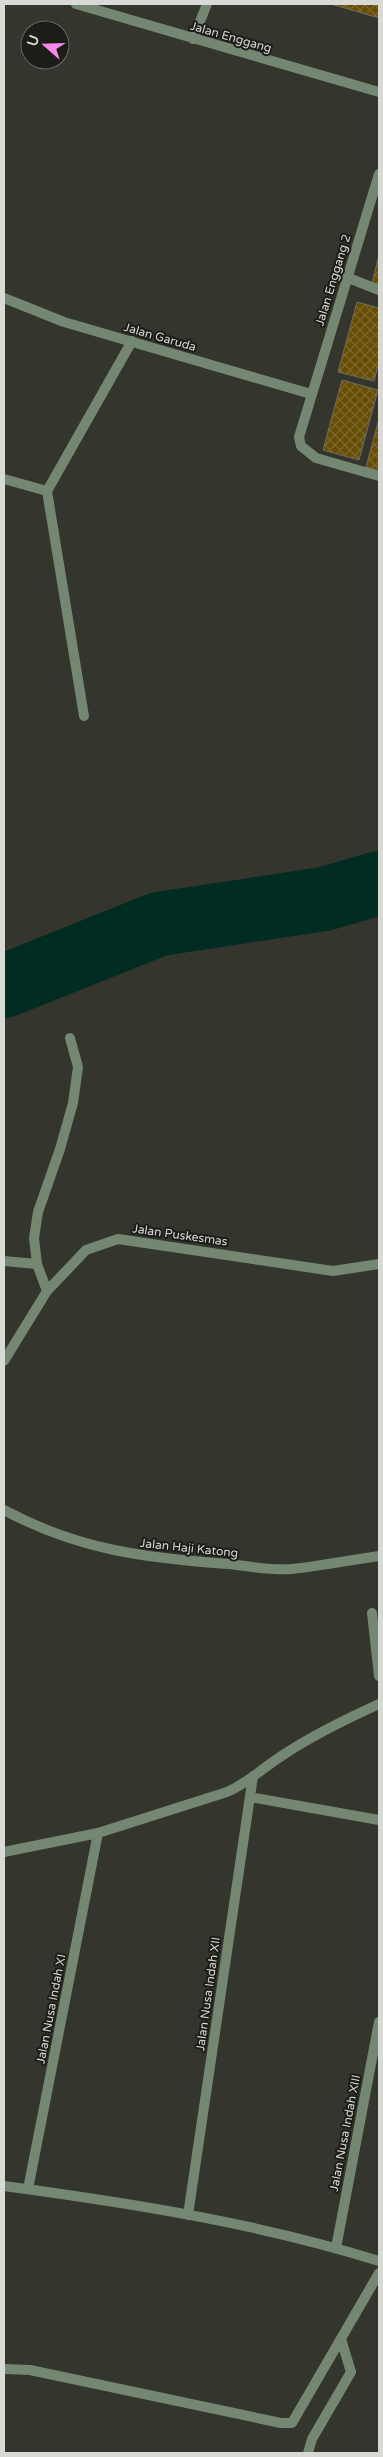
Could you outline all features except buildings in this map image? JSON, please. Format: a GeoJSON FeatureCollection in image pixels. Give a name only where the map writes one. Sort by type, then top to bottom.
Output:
{"type":"FeatureCollection","features":[{"type":"Feature","properties":{"kind":"street","name":"Jalan Enggang"},"geometry":{"type":"LineString","coordinates":[[76,4],[379,92]]}},
{"type":"Feature","properties":{"kind":"street"},"geometry":{"type":"LineString","coordinates":[[193,39],[207,4]]}},
{"type":"Feature","properties":{"kind":"street","name":"Jalan Enggang 2"},"geometry":{"type":"LineString","coordinates":[[379,174],[299,436],[301,446],[316,458],[379,476]]}},
{"type":"Feature","properties":{"kind":"street"},"geometry":{"type":"LineString","coordinates":[[346,277],[379,290]]}},
{"type":"Feature","properties":{"kind":"street","name":"Jalan Garuda"},"geometry":{"type":"LineString","coordinates":[[4,298],[64,322],[311,394]]}},
{"type":"Feature","properties":{"kind":"street"},"geometry":{"type":"LineString","coordinates":[[84,716],[47,491],[132,342]]}},
{"type":"Feature","properties":{"kind":"street"},"geometry":{"type":"LineString","coordinates":[[4,479],[47,491]]}},
{"type":"Feature","properties":{"kind":"street"},"geometry":{"type":"LineString","coordinates":[[47,1291],[37,1264],[34,1238],[38,1212],[60,1149],[74,1094],[78,1067],[70,1038]]}},
{"type":"Feature","properties":{"kind":"street","name":"Jalan Puskesmas"},"geometry":{"type":"LineString","coordinates":[[4,1361],[47,1291],[86,1250],[118,1239],[333,1271],[379,1264]]}},
{"type":"Feature","properties":{"kind":"street"},"geometry":{"type":"LineString","coordinates":[[4,1261],[37,1264]]}},
{"type":"Feature","properties":{"kind":"street","name":"Jalan Haji Katong"},"geometry":{"type":"LineString","coordinates":[[4,1510],[23,1520],[75,1540],[119,1552],[182,1561],[291,1569],[379,1556]]}},
{"type":"Feature","properties":{"kind":"street"},"geometry":{"type":"LineString","coordinates":[[372,1613],[379,1676]]}},
{"type":"Feature","properties":{"kind":"street"},"geometry":{"type":"LineString","coordinates":[[4,1852],[98,1834],[227,1792],[292,1750],[334,1726],[379,1704]]}},
{"type":"Feature","properties":{"kind":"street","name":"Jalan Nusa Indah XII"},"geometry":{"type":"LineString","coordinates":[[188,2215],[254,1776]]}},
{"type":"Feature","properties":{"kind":"street"},"geometry":{"type":"LineString","coordinates":[[250,1797],[379,1820]]}},
{"type":"Feature","properties":{"kind":"street","name":"Jalan Nusa Indah XI"},"geometry":{"type":"LineString","coordinates":[[28,2189],[98,1834]]}},
{"type":"Feature","properties":{"kind":"street","name":"Jalan Nusa Indah XIII"},"geometry":{"type":"LineString","coordinates":[[336,2248],[379,2022]]}},
{"type":"Feature","properties":{"kind":"street"},"geometry":{"type":"LineString","coordinates":[[4,2186],[188,2215],[336,2248],[379,2261]]}},
{"type":"Feature","properties":{"kind":"street"},"geometry":{"type":"LineString","coordinates":[[4,2368],[30,2370],[281,2423],[292,2422],[379,2273]]}},
{"type":"Feature","properties":{"kind":"street"},"geometry":{"type":"LineString","coordinates":[[308,2453],[312,2439],[351,2372],[341,2339]]}},
{"type":"Feature","properties":{"kind":"waterway"},"geometry":{"type":"LineString","coordinates":[[4,986],[159,924],[324,899],[379,883]]}}]}
